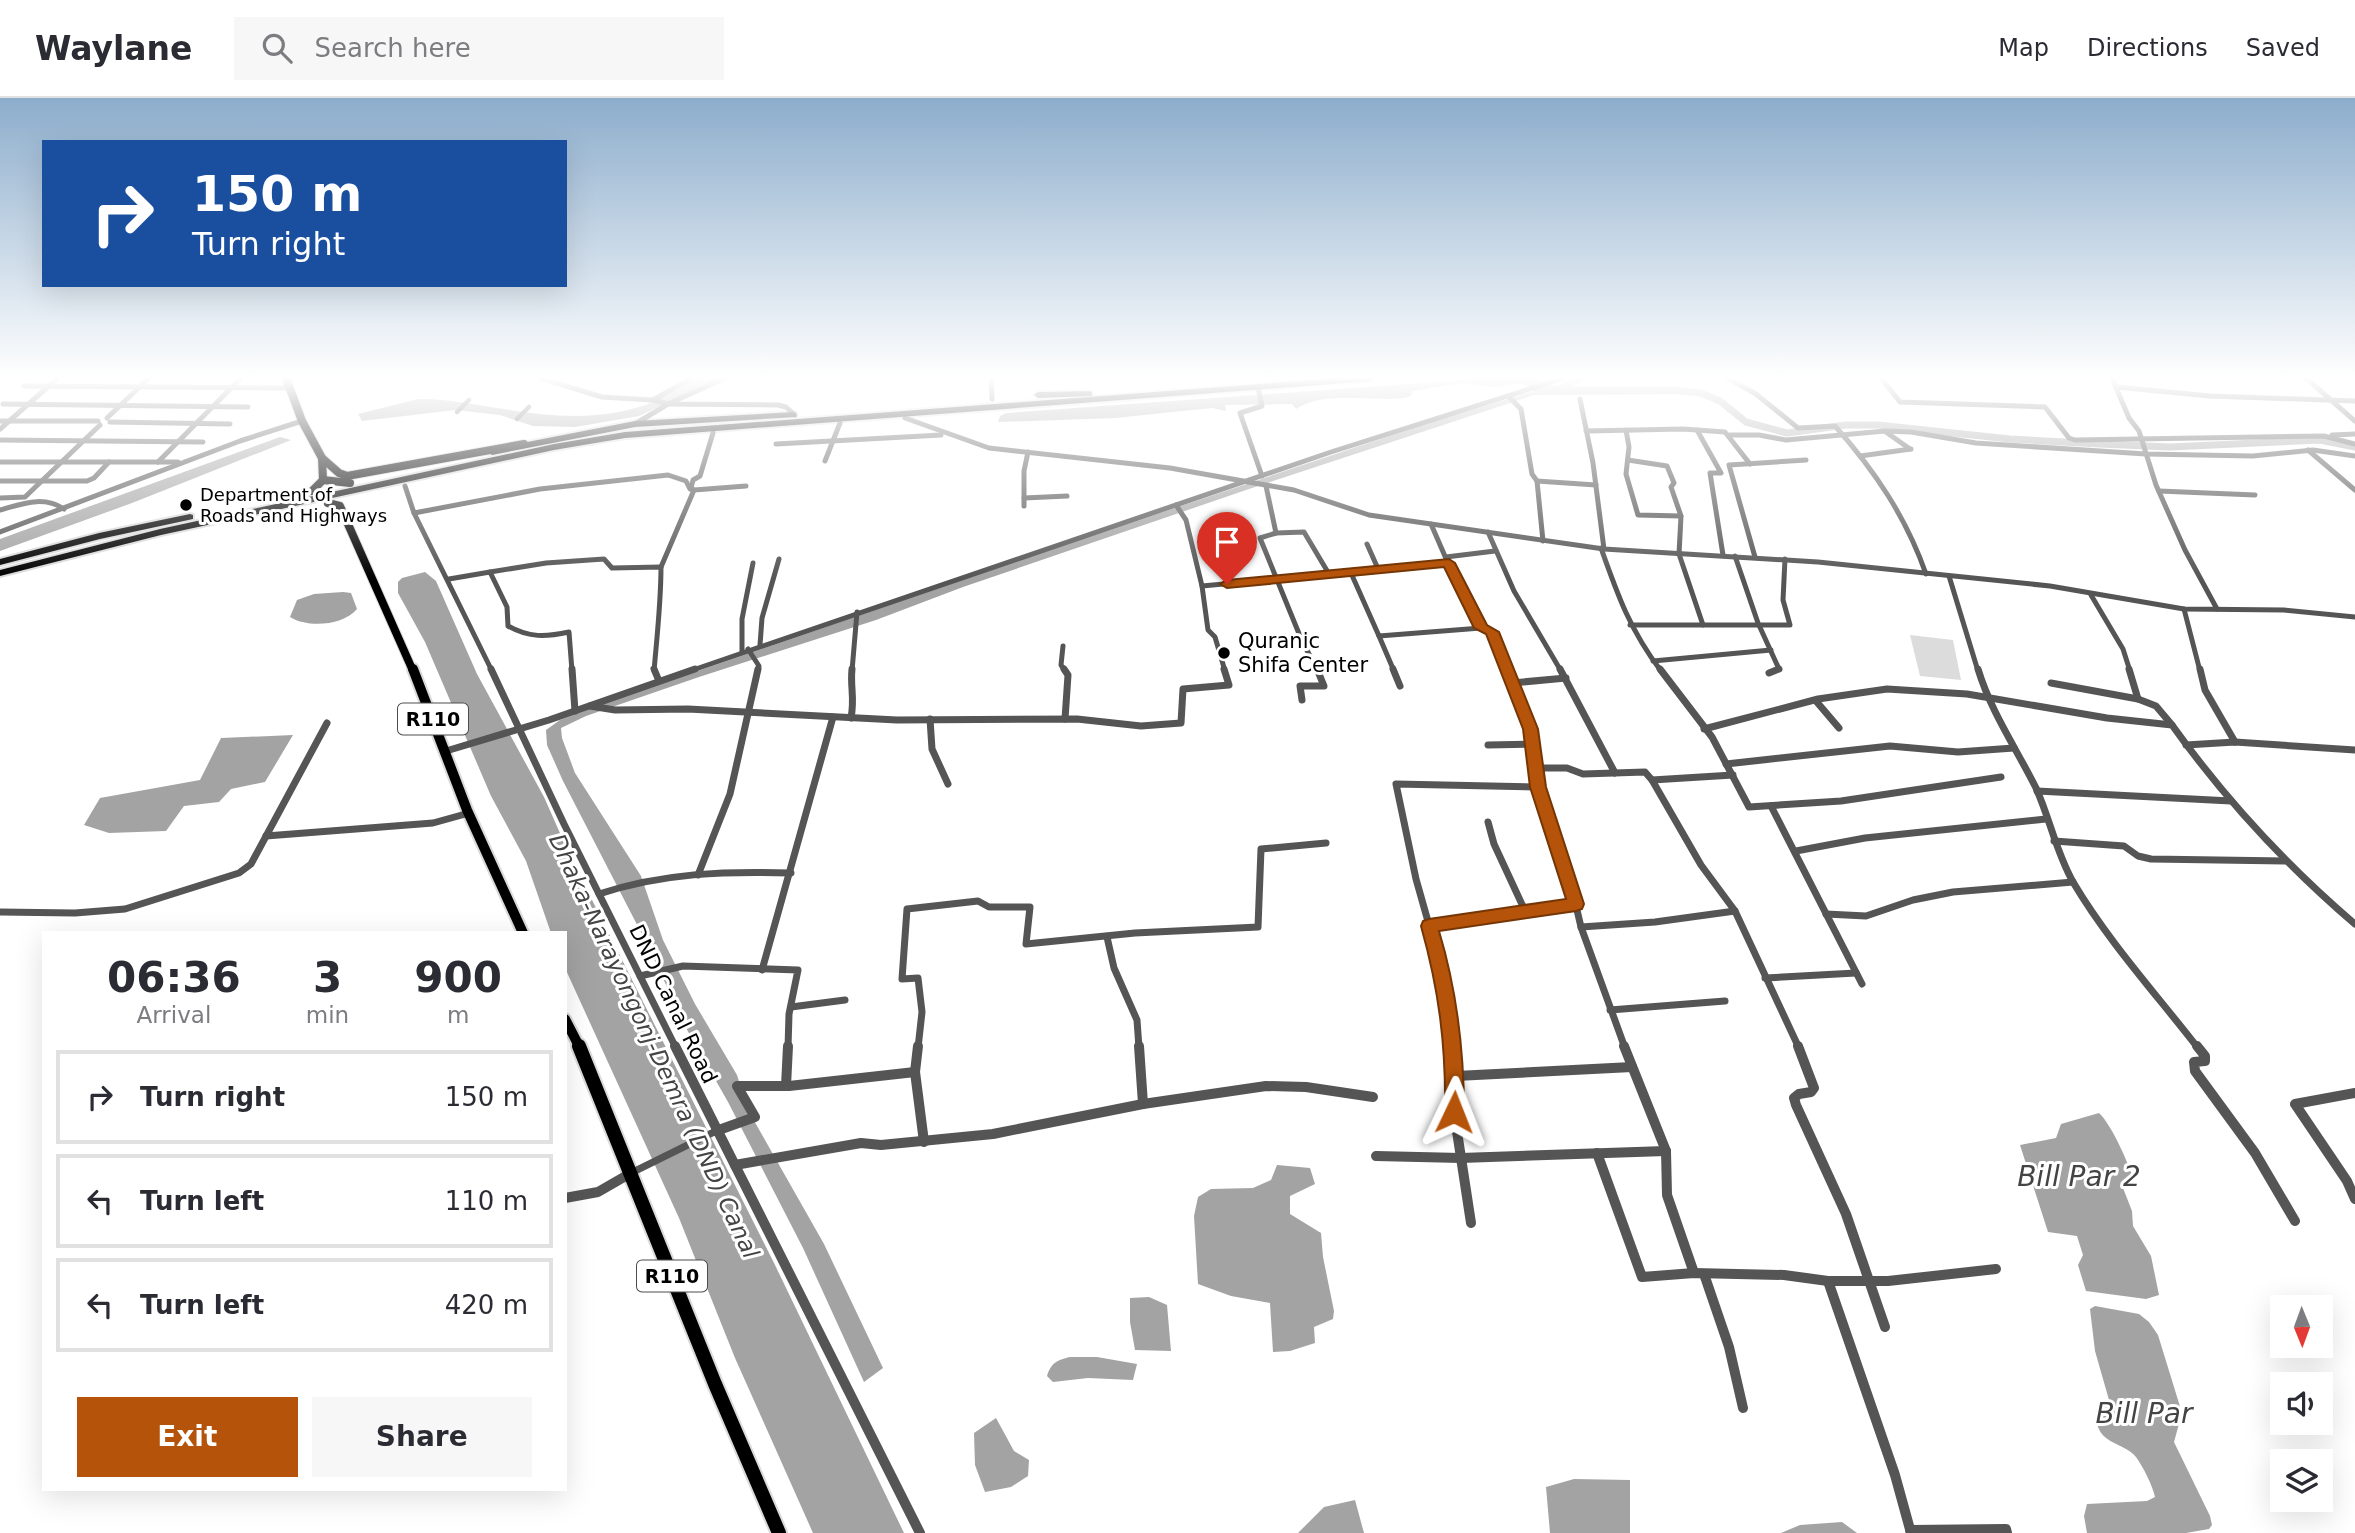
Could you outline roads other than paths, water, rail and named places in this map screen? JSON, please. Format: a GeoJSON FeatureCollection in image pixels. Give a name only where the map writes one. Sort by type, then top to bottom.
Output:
{"type":"FeatureCollection","features":[{"type":"Feature","properties":{"kind":"highway"},"geometry":{"type":"LineString","coordinates":[[0,562],[99,536],[520,445]]}},
{"type":"Feature","properties":{"kind":"highway"},"geometry":{"type":"LineString","coordinates":[[0,570],[171,530],[573,445]]}},
{"type":"Feature","properties":{"kind":"highway"},"geometry":{"type":"LineString","coordinates":[[0,579],[590,445]]}},
{"type":"Feature","properties":{"kind":"main road"},"geometry":{"type":"LineString","coordinates":[[316,445],[323,458],[339,473],[347,476],[519,445]]}},
{"type":"Feature","properties":{"kind":"main road"},"geometry":{"type":"LineString","coordinates":[[312,491],[323,480],[323,458]]}},
{"type":"Feature","properties":{"kind":"main road"},"geometry":{"type":"LineString","coordinates":[[323,480],[350,483]]}},
{"type":"Feature","properties":{"kind":"main road","name":"R110"},"geometry":{"type":"LineString","coordinates":[[344,502],[426,699],[469,813],[522,931]]}},
{"type":"Feature","properties":{"kind":"main road","name":"R110"},"geometry":{"type":"LineString","coordinates":[[567,1023],[582,1051],[715,1384],[779,1533]]}},
{"type":"Feature","properties":{"kind":"street"},"geometry":{"type":"LineString","coordinates":[[0,498],[25,497],[79,445]]}},
{"type":"Feature","properties":{"kind":"street"},"geometry":{"type":"LineString","coordinates":[[158,462],[174,445]]}},
{"type":"Feature","properties":{"kind":"street"},"geometry":{"type":"LineString","coordinates":[[0,532],[232,445]]}},
{"type":"Feature","properties":{"kind":"street"},"geometry":{"type":"LineString","coordinates":[[694,491],[691,488],[693,480],[699,476],[709,445]]}},
{"type":"Feature","properties":{"kind":"street"},"geometry":{"type":"LineString","coordinates":[[825,461],[832,445]]}},
{"type":"Feature","properties":{"kind":"street"},"geometry":{"type":"LineString","coordinates":[[979,445],[1170,468],[1294,490],[1352,512],[1543,541],[1679,554],[1785,559],[2050,586],[2184,609],[2284,610],[2355,617]]}},
{"type":"Feature","properties":{"kind":"street"},"geometry":{"type":"LineString","coordinates":[[1251,445],[1262,476]]}},
{"type":"Feature","properties":{"kind":"street"},"geometry":{"type":"LineString","coordinates":[[446,751],[575,711],[858,611],[1361,445]]}},
{"type":"Feature","properties":{"kind":"street"},"geometry":{"type":"LineString","coordinates":[[1527,445],[1532,474],[1537,481],[1543,541]]}},
{"type":"Feature","properties":{"kind":"street"},"geometry":{"type":"LineString","coordinates":[[1589,445],[1603,548],[1630,625],[1653,661],[1704,729],[1733,775],[1749,807],[1841,801],[2001,777]]}},
{"type":"Feature","properties":{"kind":"street"},"geometry":{"type":"LineString","coordinates":[[1629,445],[1626,474],[1638,515],[1681,516]]}},
{"type":"Feature","properties":{"kind":"street"},"geometry":{"type":"LineString","coordinates":[[1706,445],[1721,473],[1710,473],[1723,555]]}},
{"type":"Feature","properties":{"kind":"street"},"geometry":{"type":"LineString","coordinates":[[1737,445],[1750,464]]}},
{"type":"Feature","properties":{"kind":"street"},"geometry":{"type":"LineString","coordinates":[[1851,445],[1901,511],[1916,542],[1926,574]]}},
{"type":"Feature","properties":{"kind":"street"},"geometry":{"type":"LineString","coordinates":[[1860,456],[1910,449],[1904,445]]}},
{"type":"Feature","properties":{"kind":"street"},"geometry":{"type":"LineString","coordinates":[[2026,445],[2146,454],[2253,456],[2326,450],[2355,456]]}},
{"type":"Feature","properties":{"kind":"street"},"geometry":{"type":"LineString","coordinates":[[2142,445],[2190,561],[2217,609]]}},
{"type":"Feature","properties":{"kind":"street"},"geometry":{"type":"LineString","coordinates":[[2308,450],[2355,490]]}},
{"type":"Feature","properties":{"kind":"street"},"geometry":{"type":"LineString","coordinates":[[1024,506],[1028,452]]}},
{"type":"Feature","properties":{"kind":"street"},"geometry":{"type":"LineString","coordinates":[[1628,460],[1667,466],[1674,481],[1671,487],[1681,516],[1679,554],[1703,625]]}},
{"type":"Feature","properties":{"kind":"street"},"geometry":{"type":"LineString","coordinates":[[1755,557],[1729,465],[1806,460]]}},
{"type":"Feature","properties":{"kind":"street"},"geometry":{"type":"LineString","coordinates":[[0,462],[183,462]]}},
{"type":"Feature","properties":{"kind":"street"},"geometry":{"type":"LineString","coordinates":[[0,481],[93,479],[109,462]]}},
{"type":"Feature","properties":{"kind":"street"},"geometry":{"type":"LineString","coordinates":[[414,513],[540,489],[668,475],[686,481],[694,491],[746,486]]}},
{"type":"Feature","properties":{"kind":"street"},"geometry":{"type":"LineString","coordinates":[[1537,481],[1596,485]]}},
{"type":"Feature","properties":{"kind":"street","name":"DND Canal Road"},"geometry":{"type":"LineString","coordinates":[[405,486],[414,513],[449,579],[599,894],[920,1533]]}},
{"type":"Feature","properties":{"kind":"street"},"geometry":{"type":"LineString","coordinates":[[1264,486],[1276,533]]}},
{"type":"Feature","properties":{"kind":"street"},"geometry":{"type":"LineString","coordinates":[[659,681],[654,670],[659,639],[657,619],[661,602],[661,567],[694,491]]}},
{"type":"Feature","properties":{"kind":"street"},"geometry":{"type":"LineString","coordinates":[[2159,491],[2255,495]]}},
{"type":"Feature","properties":{"kind":"street"},"geometry":{"type":"LineString","coordinates":[[1024,498],[1067,496]]}},
{"type":"Feature","properties":{"kind":"street"},"geometry":{"type":"LineString","coordinates":[[0,510],[43,500],[55,501],[64,509]]}},
{"type":"Feature","properties":{"kind":"street"},"geometry":{"type":"LineString","coordinates":[[588,706],[615,710],[688,709],[851,718],[1065,719],[1141,726],[1181,723],[1183,689],[1229,685],[1215,637],[1208,630],[1202,586],[1183,514],[1176,505]]}},
{"type":"Feature","properties":{"kind":"street"},"geometry":{"type":"LineString","coordinates":[[1431,524],[1481,628]]}},
{"type":"Feature","properties":{"kind":"street"},"geometry":{"type":"LineString","coordinates":[[1302,700],[1300,686],[1324,686],[1259,538],[1276,533],[1304,531],[1329,574]]}},
{"type":"Feature","properties":{"kind":"street"},"geometry":{"type":"LineString","coordinates":[[1488,532],[1544,646],[1566,678],[1615,773]]}},
{"type":"Feature","properties":{"kind":"street"},"geometry":{"type":"LineString","coordinates":[[1367,544],[1379,570]]}},
{"type":"Feature","properties":{"kind":"street"},"geometry":{"type":"LineString","coordinates":[[1202,586],[1379,570],[1495,551]]}},
{"type":"Feature","properties":{"kind":"street"},"geometry":{"type":"LineString","coordinates":[[1735,556],[1758,623],[1779,669],[1769,673]]}},
{"type":"Feature","properties":{"kind":"street"},"geometry":{"type":"LineString","coordinates":[[449,579],[546,563],[604,559],[612,568],[661,567]]}},
{"type":"Feature","properties":{"kind":"street"},"geometry":{"type":"LineString","coordinates":[[760,645],[762,618],[779,559]]}},
{"type":"Feature","properties":{"kind":"street"},"geometry":{"type":"LineString","coordinates":[[1630,625],[1790,625],[1783,600],[1785,559]]}},
{"type":"Feature","properties":{"kind":"street"},"geometry":{"type":"LineString","coordinates":[[698,875],[730,794],[759,666],[745,651],[742,619],[754,563]]}},
{"type":"Feature","properties":{"kind":"street"},"geometry":{"type":"LineString","coordinates":[[491,572],[507,607],[508,626],[522,636],[544,637],[569,632],[575,711]]}},
{"type":"Feature","properties":{"kind":"street"},"geometry":{"type":"LineString","coordinates":[[1352,573],[1400,686]]}},
{"type":"Feature","properties":{"kind":"street"},"geometry":{"type":"LineString","coordinates":[[1949,576],[1986,695],[2037,791],[2054,841],[2073,882],[2099,922],[2205,1056],[2205,1061],[2194,1062],[2195,1071],[2255,1153],[2295,1221]]}},
{"type":"Feature","properties":{"kind":"street"},"geometry":{"type":"LineString","coordinates":[[2091,595],[2123,649],[2138,699]]}},
{"type":"Feature","properties":{"kind":"street"},"geometry":{"type":"LineString","coordinates":[[2184,609],[2205,690],[2235,742]]}},
{"type":"Feature","properties":{"kind":"street"},"geometry":{"type":"LineString","coordinates":[[851,718],[855,699],[851,681],[858,611]]}},
{"type":"Feature","properties":{"kind":"street"},"geometry":{"type":"LineString","coordinates":[[1379,636],[1481,628],[1492,632],[1531,729],[1538,787],[1581,927],[1632,1068],[1666,1151],[1667,1195],[1729,1347],[1743,1408]]}},
{"type":"Feature","properties":{"kind":"street"},"geometry":{"type":"LineString","coordinates":[[1063,646],[1061,665],[1068,675],[1065,719]]}},
{"type":"Feature","properties":{"kind":"street"},"geometry":{"type":"LineString","coordinates":[[1653,661],[1771,650]]}},
{"type":"Feature","properties":{"kind":"street"},"geometry":{"type":"LineString","coordinates":[[1511,683],[1566,678]]}},
{"type":"Feature","properties":{"kind":"street"},"geometry":{"type":"LineString","coordinates":[[2051,683],[2138,699],[2156,706],[2231,801],[2285,861],[2355,923]]}},
{"type":"Feature","properties":{"kind":"street"},"geometry":{"type":"LineString","coordinates":[[1704,729],[1816,701],[1885,689],[1986,695],[2099,718],[2172,726]]}},
{"type":"Feature","properties":{"kind":"street"},"geometry":{"type":"LineString","coordinates":[[1816,701],[1839,728]]}},
{"type":"Feature","properties":{"kind":"street"},"geometry":{"type":"LineString","coordinates":[[762,970],[770,933],[791,873],[815,777],[834,717]]}},
{"type":"Feature","properties":{"kind":"street"},"geometry":{"type":"LineString","coordinates":[[930,719],[932,749],[948,784]]}},
{"type":"Feature","properties":{"kind":"street"},"geometry":{"type":"LineString","coordinates":[[0,912],[75,913],[125,909],[239,873],[251,863],[327,723]]}},
{"type":"Feature","properties":{"kind":"street"},"geometry":{"type":"LineString","coordinates":[[2186,746],[2235,742],[2355,750]]}},
{"type":"Feature","properties":{"kind":"street"},"geometry":{"type":"LineString","coordinates":[[1488,745],[1532,744]]}},
{"type":"Feature","properties":{"kind":"street"},"geometry":{"type":"LineString","coordinates":[[1726,764],[1890,746],[1958,752],[2014,748]]}},
{"type":"Feature","properties":{"kind":"street"},"geometry":{"type":"LineString","coordinates":[[1535,768],[1567,768],[1583,774],[1645,772],[1701,865],[1735,911],[1813,1081],[1811,1092],[1799,1094],[1794,1098],[1796,1105],[1826,1163],[1872,1281],[1885,1327]]}},
{"type":"Feature","properties":{"kind":"street"},"geometry":{"type":"LineString","coordinates":[[1652,780],[1733,775]]}},
{"type":"Feature","properties":{"kind":"street"},"geometry":{"type":"LineString","coordinates":[[1471,1223],[1454,1112],[1455,1076],[1444,978],[1416,879],[1396,784],[1538,787]]}},
{"type":"Feature","properties":{"kind":"street"},"geometry":{"type":"LineString","coordinates":[[2037,791],[2231,801]]}},
{"type":"Feature","properties":{"kind":"street"},"geometry":{"type":"LineString","coordinates":[[1772,806],[1862,984]]}},
{"type":"Feature","properties":{"kind":"street"},"geometry":{"type":"LineString","coordinates":[[266,836],[433,823],[469,813]]}},
{"type":"Feature","properties":{"kind":"street"},"geometry":{"type":"LineString","coordinates":[[1796,851],[1865,838],[2046,819]]}},
{"type":"Feature","properties":{"kind":"street"},"geometry":{"type":"LineString","coordinates":[[1488,822],[1494,844],[1526,914]]}},
{"type":"Feature","properties":{"kind":"street"},"geometry":{"type":"LineString","coordinates":[[2054,841],[2124,846],[2138,856],[2151,859],[2285,861]]}},
{"type":"Feature","properties":{"kind":"street"},"geometry":{"type":"LineString","coordinates":[[924,1142],[915,1072],[922,1012],[918,978],[902,979],[907,909],[978,901],[989,906],[1030,907],[1026,944],[1135,933],[1258,927],[1261,849],[1326,843]]}},
{"type":"Feature","properties":{"kind":"street"},"geometry":{"type":"LineString","coordinates":[[599,894],[644,879],[735,872],[791,873]]}},
{"type":"Feature","properties":{"kind":"street"},"geometry":{"type":"LineString","coordinates":[[1826,914],[1866,916],[1913,900],[1953,892],[2073,882]]}},
{"type":"Feature","properties":{"kind":"street"},"geometry":{"type":"LineString","coordinates":[[1429,926],[1526,914],[1576,904]]}},
{"type":"Feature","properties":{"kind":"street"},"geometry":{"type":"LineString","coordinates":[[1581,927],[1655,922],[1735,911]]}},
{"type":"Feature","properties":{"kind":"street"},"geometry":{"type":"LineString","coordinates":[[1107,937],[1114,968],[1137,1020],[1143,1104]]}},
{"type":"Feature","properties":{"kind":"street"},"geometry":{"type":"LineString","coordinates":[[640,976],[683,966],[798,970],[791,1007],[786,1086]]}},
{"type":"Feature","properties":{"kind":"street"},"geometry":{"type":"LineString","coordinates":[[1765,978],[1856,973]]}},
{"type":"Feature","properties":{"kind":"street"},"geometry":{"type":"LineString","coordinates":[[791,1007],[845,1000]]}},
{"type":"Feature","properties":{"kind":"street"},"geometry":{"type":"LineString","coordinates":[[1610,1010],[1725,1001]]}},
{"type":"Feature","properties":{"kind":"street"},"geometry":{"type":"LineString","coordinates":[[1455,1076],[1632,1068]]}},
{"type":"Feature","properties":{"kind":"street"},"geometry":{"type":"LineString","coordinates":[[567,1198],[598,1192],[716,1131],[755,1118],[737,1086],[786,1086],[915,1072]]}},
{"type":"Feature","properties":{"kind":"street"},"geometry":{"type":"LineString","coordinates":[[735,1165],[861,1143],[881,1145],[993,1134],[1214,1091],[1266,1086],[1312,1087],[1373,1097]]}},
{"type":"Feature","properties":{"kind":"street"},"geometry":{"type":"LineString","coordinates":[[2355,1093],[2295,1104],[2347,1181],[2355,1199]]}},
{"type":"Feature","properties":{"kind":"street"},"geometry":{"type":"LineString","coordinates":[[1376,1156],[1461,1158],[1666,1151]]}},
{"type":"Feature","properties":{"kind":"street"},"geometry":{"type":"LineString","coordinates":[[1597,1153],[1642,1277],[1699,1274],[1784,1275],[1828,1281],[1872,1281],[1996,1269]]}},
{"type":"Feature","properties":{"kind":"street"},"geometry":{"type":"LineString","coordinates":[[1828,1281],[1895,1475],[1911,1532],[2006,1529],[2007,1533]]}},
{"type":"Feature","properties":{"kind":"water"},"geometry":{"type":"Polygon","coordinates":[[[258,445],[278,445],[132,503],[0,551],[0,539],[258,445]]]}},
{"type":"Feature","properties":{"kind":"water"},"geometry":{"type":"Polygon","coordinates":[[[1363,445],[1383,445],[963,587],[876,620],[699,677],[586,716],[561,728],[575,773],[641,876],[663,940],[695,1004],[737,1075],[748,1110],[824,1244],[883,1368],[864,1382],[803,1248],[728,1102],[686,1028],[648,946],[563,781],[547,745],[546,730],[560,720],[625,696],[1363,445]]]}},
{"type":"Feature","properties":{"kind":"water","name":"Dhaka-Narayongonj-Demra (DND) Canal"},"geometry":{"type":"Polygon","coordinates":[[[425,572],[436,581],[477,674],[544,797],[571,858],[775,1265],[904,1533],[813,1533],[735,1358],[679,1218],[567,972],[567,931],[550,931],[526,861],[491,796],[425,642],[398,593],[398,582],[402,578],[425,572]]]}},
{"type":"Feature","properties":{"kind":"water"},"geometry":{"type":"Polygon","coordinates":[[[351,593],[357,609],[343,619],[315,624],[290,617],[297,600],[314,594],[351,593]]]}},
{"type":"Feature","properties":{"kind":"water"},"geometry":{"type":"Polygon","coordinates":[[[293,735],[265,782],[231,789],[219,802],[184,806],[166,831],[109,833],[84,825],[100,798],[200,780],[221,738],[293,735]]]}},
{"type":"Feature","properties":{"kind":"water","name":"Bill Par 2"},"geometry":{"type":"Polygon","coordinates":[[[2099,1113],[2120,1147],[2135,1185],[2123,1188],[2132,1211],[2133,1226],[2151,1256],[2159,1295],[2146,1299],[2086,1291],[2078,1265],[2083,1255],[2077,1236],[2048,1232],[2020,1145],[2056,1138],[2061,1124],[2099,1113]]]}},
{"type":"Feature","properties":{"kind":"water"},"geometry":{"type":"Polygon","coordinates":[[[1277,1165],[1310,1168],[1315,1184],[1290,1196],[1290,1214],[1321,1233],[1334,1311],[1333,1319],[1314,1327],[1315,1343],[1290,1351],[1273,1352],[1270,1303],[1231,1296],[1198,1284],[1194,1216],[1198,1197],[1211,1189],[1253,1188],[1271,1180],[1277,1165]]]}},
{"type":"Feature","properties":{"kind":"water"},"geometry":{"type":"Polygon","coordinates":[[[1149,1297],[1167,1305],[1171,1351],[1135,1350],[1130,1322],[1130,1298],[1149,1297]]]}},
{"type":"Feature","properties":{"kind":"water","name":"Bill Par"},"geometry":{"type":"Polygon","coordinates":[[[2095,1306],[2139,1314],[2158,1335],[2182,1413],[2174,1442],[2210,1516],[2212,1525],[2209,1529],[2186,1533],[2087,1533],[2084,1516],[2087,1504],[2147,1501],[2155,1497],[2136,1457],[2110,1441],[2099,1430],[2097,1410],[2109,1400],[2095,1351],[2090,1309],[2095,1306]]]}},
{"type":"Feature","properties":{"kind":"water"},"geometry":{"type":"Polygon","coordinates":[[[1070,1357],[1097,1357],[1137,1364],[1133,1380],[1088,1378],[1053,1382],[1047,1376],[1050,1368],[1058,1361],[1070,1357]]]}},
{"type":"Feature","properties":{"kind":"water"},"geometry":{"type":"Polygon","coordinates":[[[996,1418],[1014,1451],[1029,1460],[1028,1476],[1011,1487],[985,1492],[975,1465],[974,1433],[996,1418]]]}},
{"type":"Feature","properties":{"kind":"water"},"geometry":{"type":"Polygon","coordinates":[[[1574,1479],[1630,1480],[1630,1533],[1550,1533],[1546,1487],[1574,1479]]]}},
{"type":"Feature","properties":{"kind":"water"},"geometry":{"type":"Polygon","coordinates":[[[1355,1500],[1364,1533],[1298,1533],[1324,1507],[1355,1500]]]}},
{"type":"Feature","properties":{"kind":"water"},"geometry":{"type":"Polygon","coordinates":[[[1842,1522],[1857,1533],[1781,1533],[1800,1525],[1842,1522]]]}},
{"type":"Feature","properties":{"kind":"waterway"},"geometry":{"type":"LineString","coordinates":[[2123,445],[2214,445]]}},
{"type":"Feature","properties":{"kind":"waterway"},"geometry":{"type":"LineString","coordinates":[[2345,445],[2355,447]]}},
{"type":"Feature","properties":{"kind":"place","name":"Department of Roads and Highways"},"geometry":{"type":"Point","coordinates":[186,505]}},
{"type":"Feature","properties":{"kind":"place","name":"Quranic Shifa Center"},"geometry":{"type":"Point","coordinates":[1224,653]}}]}
